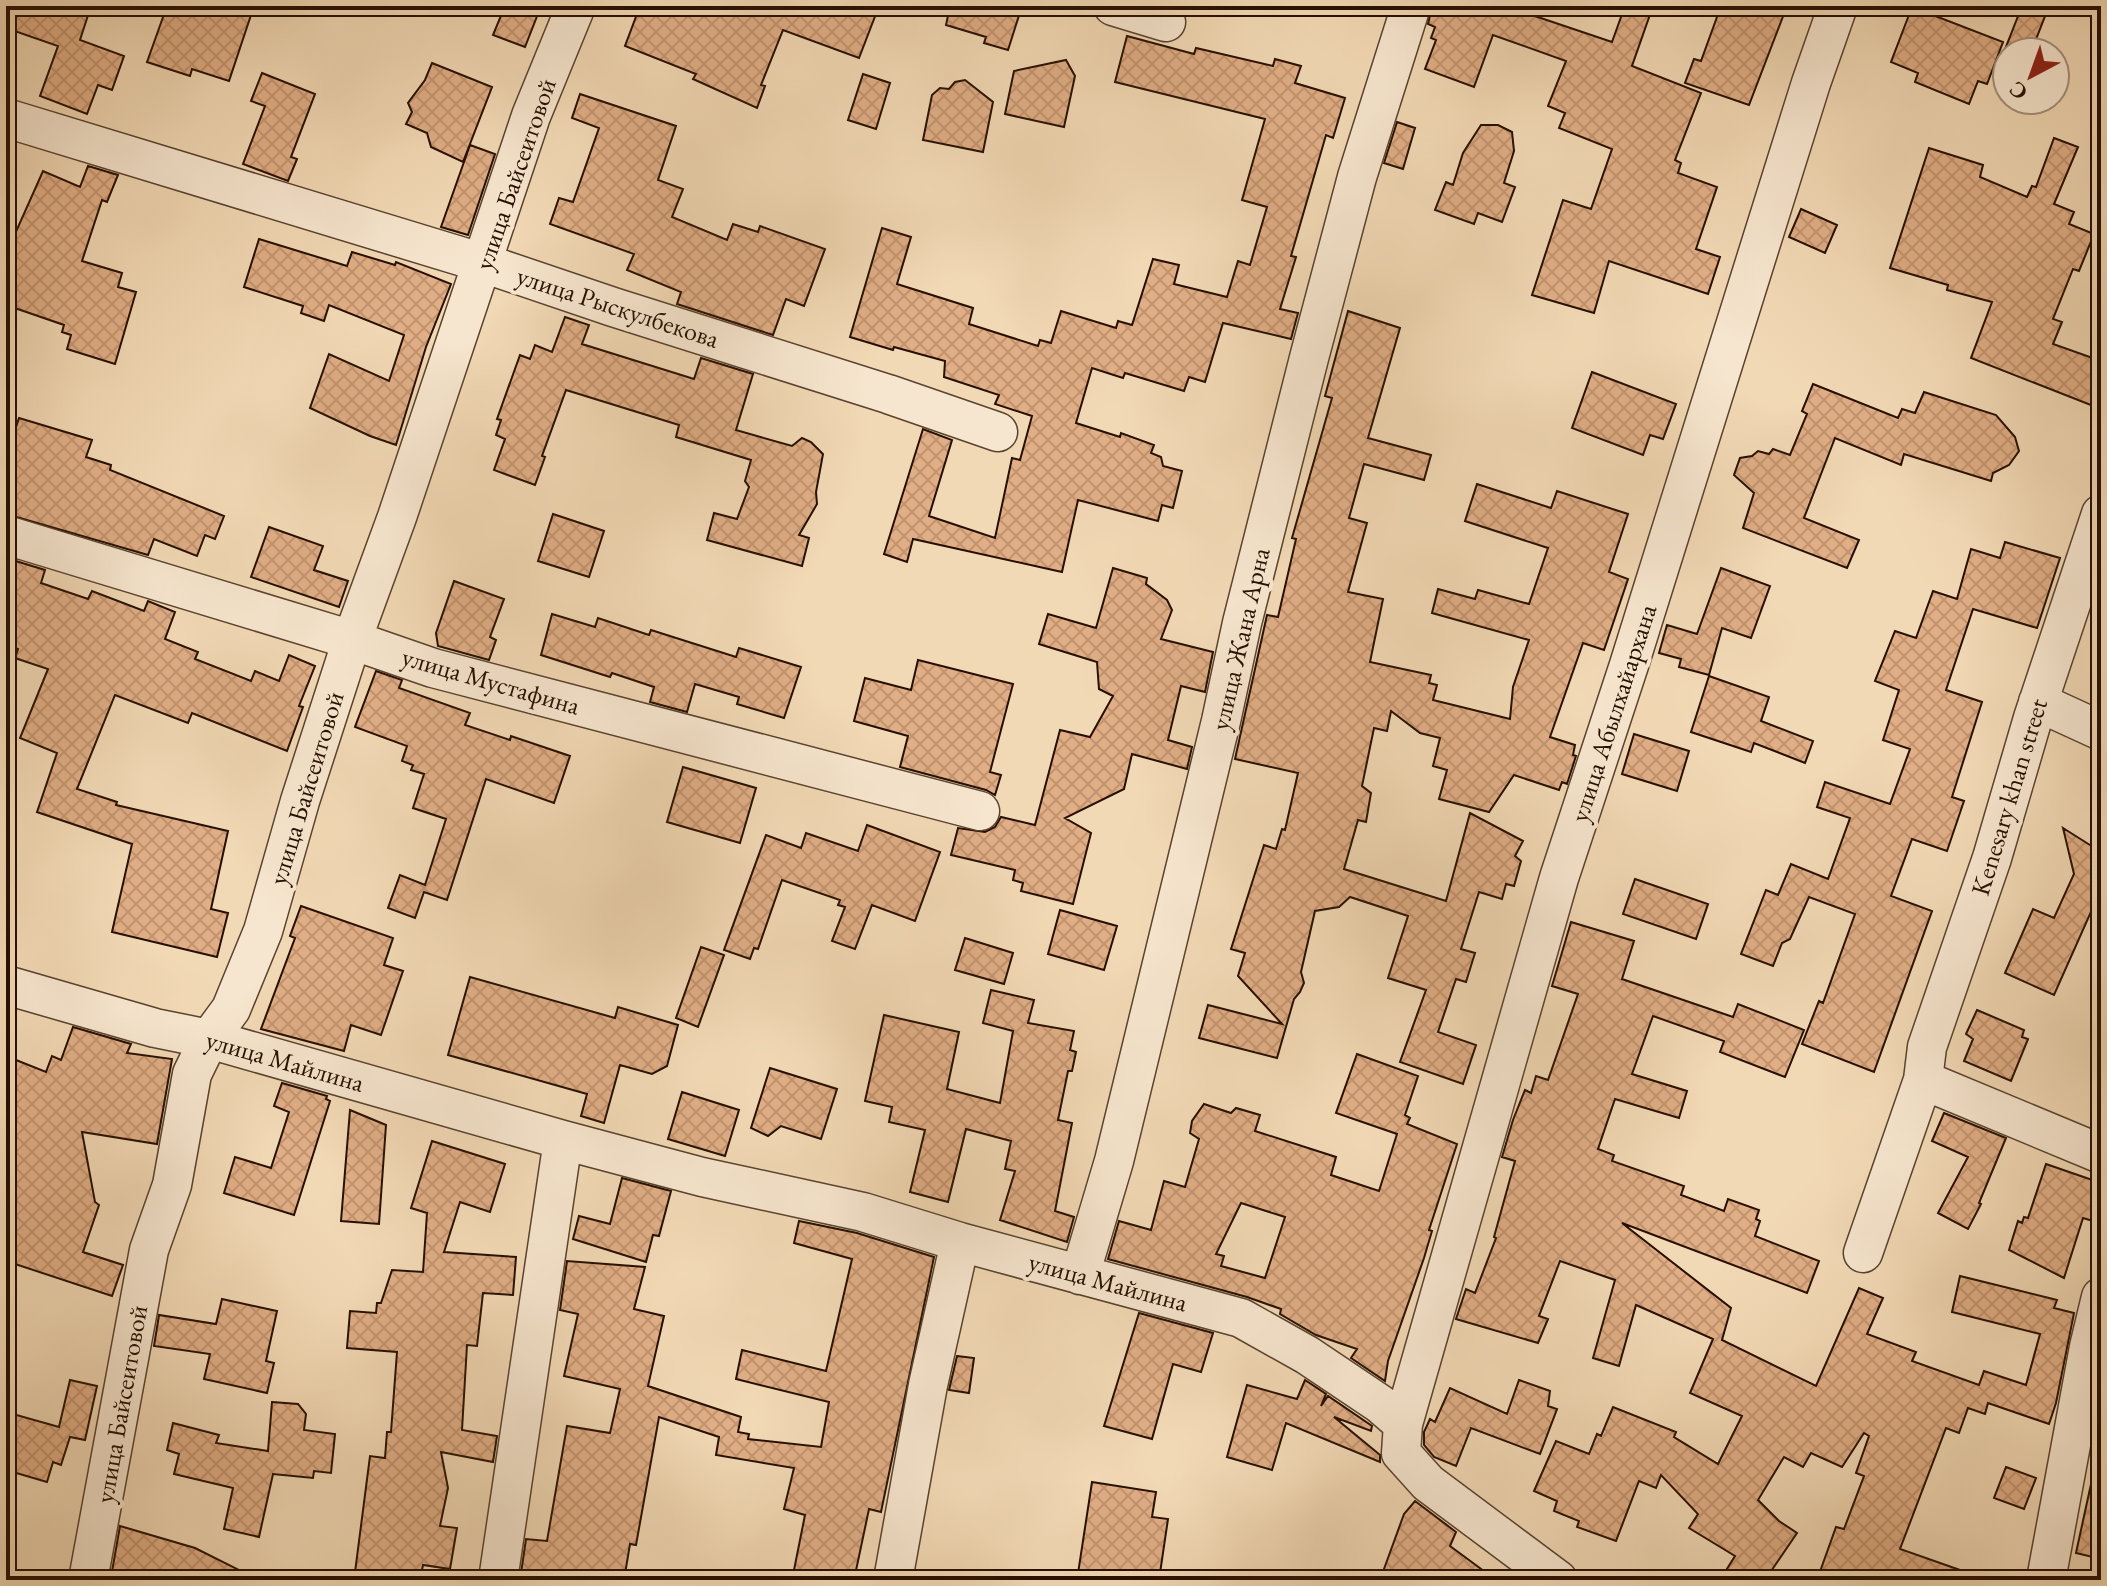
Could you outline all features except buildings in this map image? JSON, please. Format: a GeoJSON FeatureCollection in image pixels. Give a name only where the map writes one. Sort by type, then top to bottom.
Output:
{"type":"FeatureCollection","features":[{"type":"Feature","properties":{"kind":"street","name":"улица Байсеитовой"},"geometry":{"type":"LineString","coordinates":[[88,1580],[149,1250],[172,1185],[192,1074],[209,1039],[231,1009],[263,931],[300,801],[352,640],[397,517],[531,116],[576,6]]}},
{"type":"Feature","properties":{"kind":"street"},"geometry":{"type":"LineString","coordinates":[[1113,6],[1166,22]]}},
{"type":"Feature","properties":{"kind":"street","name":"улица Жана Арна"},"geometry":{"type":"LineString","coordinates":[[1080,1275],[1114,1161],[1242,623],[1309,358],[1357,177],[1411,6]]}},
{"type":"Feature","properties":{"kind":"street","name":"улица Абылхайархана"},"geometry":{"type":"LineString","coordinates":[[1403,1424],[1551,905],[1838,6]]}},
{"type":"Feature","properties":{"kind":"street","name":"улица Рыскулбекова"},"geometry":{"type":"LineString","coordinates":[[6,118],[483,263],[998,432]]}},
{"type":"Feature","properties":{"kind":"street","name":"Kenesary khan street"},"geometry":{"type":"LineString","coordinates":[[1863,1253],[1923,1080],[1927,1047],[1992,858],[2038,702],[2101,514]]}},
{"type":"Feature","properties":{"kind":"street","name":"улица Мустафина"},"geometry":{"type":"LineString","coordinates":[[6,535],[352,640],[433,668],[980,811]]}},
{"type":"Feature","properties":{"kind":"street"},"geometry":{"type":"LineString","coordinates":[[2038,702],[2101,731]]}},
{"type":"Feature","properties":{"kind":"street","name":"улица Майлина"},"geometry":{"type":"LineString","coordinates":[[6,985],[563,1140],[702,1177],[863,1212],[960,1242],[1241,1318],[1307,1355],[1380,1404],[1403,1424]]}},
{"type":"Feature","properties":{"kind":"street"},"geometry":{"type":"LineString","coordinates":[[1923,1080],[2101,1154]]}},
{"type":"Feature","properties":{"kind":"street"},"geometry":{"type":"LineString","coordinates":[[498,1580],[563,1140]]}},
{"type":"Feature","properties":{"kind":"street"},"geometry":{"type":"LineString","coordinates":[[893,1580],[928,1385],[960,1242]]}},
{"type":"Feature","properties":{"kind":"street"},"geometry":{"type":"LineString","coordinates":[[2046,1580],[2080,1390],[2101,1297]]}},
{"type":"Feature","properties":{"kind":"street"},"geometry":{"type":"LineString","coordinates":[[1403,1424],[1401,1453],[1428,1483],[1558,1580]]}}]}
